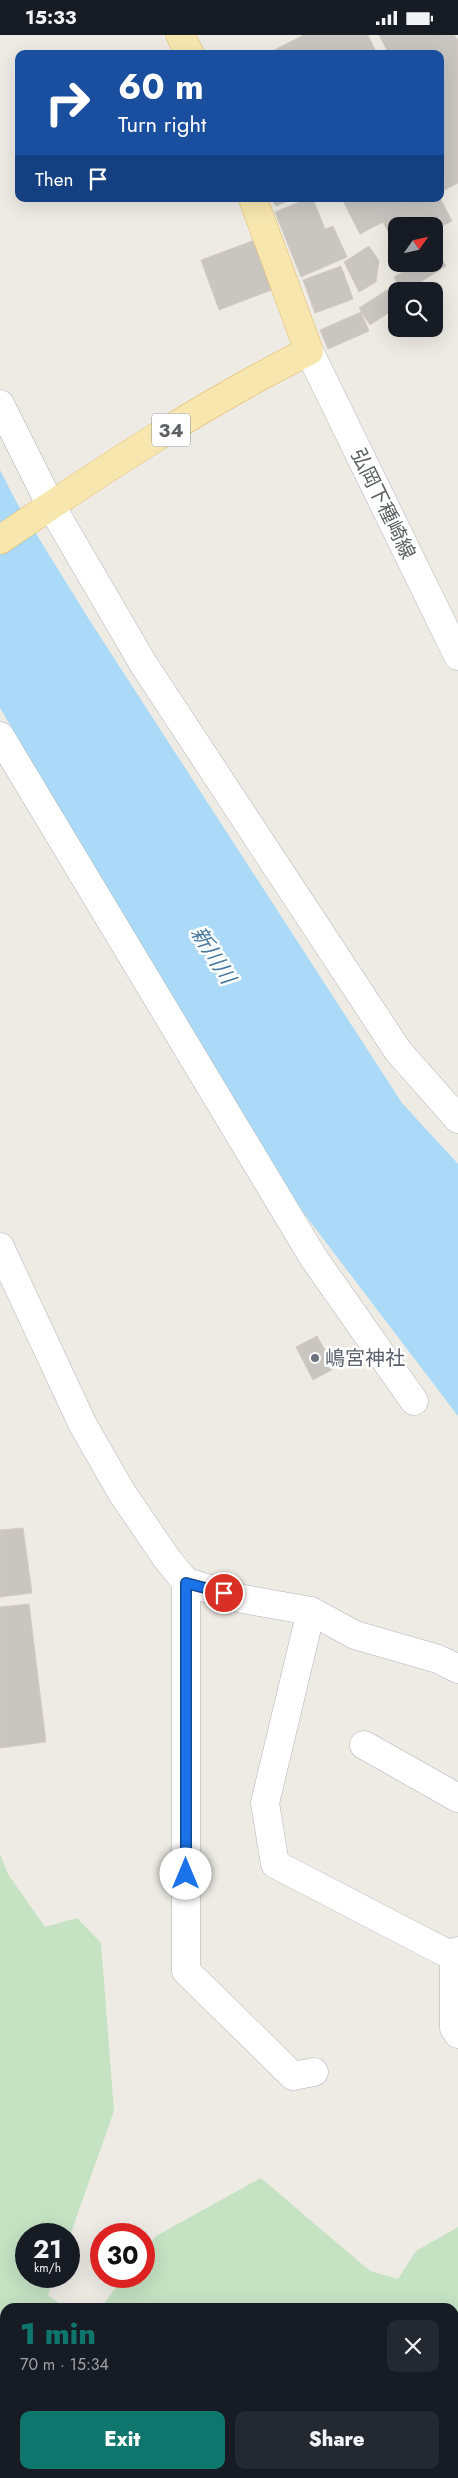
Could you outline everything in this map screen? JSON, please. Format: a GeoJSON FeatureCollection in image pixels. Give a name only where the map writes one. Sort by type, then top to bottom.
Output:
{"type":"FeatureCollection","features":[{"type":"Feature","properties":{"kind":"main road"},"geometry":{"type":"LineString","coordinates":[[180,35],[188,50]]}},
{"type":"Feature","properties":{"kind":"main road"},"geometry":{"type":"LineString","coordinates":[[254,202],[309,351]]}},
{"type":"Feature","properties":{"kind":"main road","name":"34"},"geometry":{"type":"LineString","coordinates":[[0,540],[44,509],[258,377],[309,351]]}},
{"type":"Feature","properties":{"kind":"street","name":"弘岡下種崎線"},"geometry":{"type":"LineString","coordinates":[[309,351],[458,656]]}},
{"type":"Feature","properties":{"kind":"street"},"geometry":{"type":"LineString","coordinates":[[0,404],[44,509],[144,665],[398,1051],[458,1119]]}},
{"type":"Feature","properties":{"kind":"street"},"geometry":{"type":"LineString","coordinates":[[0,736],[313,1257],[414,1401]]}},
{"type":"Feature","properties":{"kind":"street"},"geometry":{"type":"LineString","coordinates":[[0,1247],[83,1425],[122,1493],[167,1559],[186,1583],[243,1599],[311,1611],[355,1635],[438,1659],[458,1669]]}},
{"type":"Feature","properties":{"kind":"street"},"geometry":{"type":"LineString","coordinates":[[186,1583],[186,1971],[294,2076],[314,2072]]}},
{"type":"Feature","properties":{"kind":"street"},"geometry":{"type":"LineString","coordinates":[[311,1611],[265,1803],[275,1864],[456,1954],[454,2028],[458,2033]]}},
{"type":"Feature","properties":{"kind":"street"},"geometry":{"type":"LineString","coordinates":[[364,1745],[458,1798]]}},
{"type":"Feature","properties":{"kind":"green space"},"geometry":{"type":"Polygon","coordinates":[[[0,1854],[8,1874],[45,1927],[77,1918],[101,1943],[114,2111],[74,2223],[15,2223],[15,2288],[51,2288],[48,2295],[59,2303],[0,2303],[0,1854]]]}},
{"type":"Feature","properties":{"kind":"green space"},"geometry":{"type":"Polygon","coordinates":[[[261,2178],[370,2271],[398,2279],[416,2251],[458,2227],[458,2303],[104,2303],[116,2288],[155,2288],[156,2236],[261,2178]]]}},
{"type":"Feature","properties":{"kind":"water","name":"新川川"},"geometry":{"type":"Polygon","coordinates":[[[0,470],[17,503],[90,621],[402,1103],[458,1164],[458,1416],[293,1199],[0,708],[0,470]]]}},
{"type":"Feature","properties":{"kind":"building"},"geometry":{"type":"Polygon","coordinates":[[[304,35],[368,35],[375,50],[274,50],[304,35]]]}},
{"type":"Feature","properties":{"kind":"building"},"geometry":{"type":"Polygon","coordinates":[[[379,35],[454,35],[458,40],[458,183],[444,190],[444,50],[387,50],[379,35]]]}},
{"type":"Feature","properties":{"kind":"building"},"geometry":{"type":"Polygon","coordinates":[[[273,202],[285,202],[276,206],[273,202]]]}},
{"type":"Feature","properties":{"kind":"building"},"geometry":{"type":"Polygon","coordinates":[[[300,202],[314,202],[325,229],[333,226],[347,257],[301,277],[275,212],[300,202]]]}},
{"type":"Feature","properties":{"kind":"building"},"geometry":{"type":"Polygon","coordinates":[[[344,202],[442,202],[452,221],[443,226],[443,217],[388,217],[388,232],[383,222],[360,234],[344,202]]]}},
{"type":"Feature","properties":{"kind":"building"},"geometry":{"type":"Polygon","coordinates":[[[255,240],[274,289],[219,310],[201,260],[255,240]]]}},
{"type":"Feature","properties":{"kind":"building"},"geometry":{"type":"Polygon","coordinates":[[[369,246],[379,261],[376,282],[359,292],[344,262],[369,246]]]}},
{"type":"Feature","properties":{"kind":"building"},"geometry":{"type":"Polygon","coordinates":[[[341,266],[353,299],[315,313],[303,280],[341,266]]]}},
{"type":"Feature","properties":{"kind":"building"},"geometry":{"type":"Polygon","coordinates":[[[400,273],[435,273],[420,282],[397,282],[394,277],[400,273]]]}},
{"type":"Feature","properties":{"kind":"building"},"geometry":{"type":"Polygon","coordinates":[[[388,290],[388,313],[370,325],[359,308],[388,290]]]}},
{"type":"Feature","properties":{"kind":"building"},"geometry":{"type":"Polygon","coordinates":[[[361,312],[369,331],[328,349],[320,330],[361,312]]]}},
{"type":"Feature","properties":{"kind":"building","name":"嶋宮神社"},"geometry":{"type":"Polygon","coordinates":[[[317,1336],[335,1368],[313,1380],[296,1347],[317,1336]]]}},
{"type":"Feature","properties":{"kind":"building"},"geometry":{"type":"Polygon","coordinates":[[[23,1528],[32,1593],[0,1597],[0,1530],[23,1528]]]}},
{"type":"Feature","properties":{"kind":"building"},"geometry":{"type":"Polygon","coordinates":[[[29,1604],[46,1742],[0,1748],[0,1607],[29,1604]]]}},
{"type":"Feature","properties":{"kind":"place","name":"嶋宮神社"},"geometry":{"type":"Point","coordinates":[315,1358]}},
{"type":"Feature","properties":{"kind":"route"},"geometry":{"type":"LineString","coordinates":[[186,1874],[186,1583],[224,1593]]}}]}
